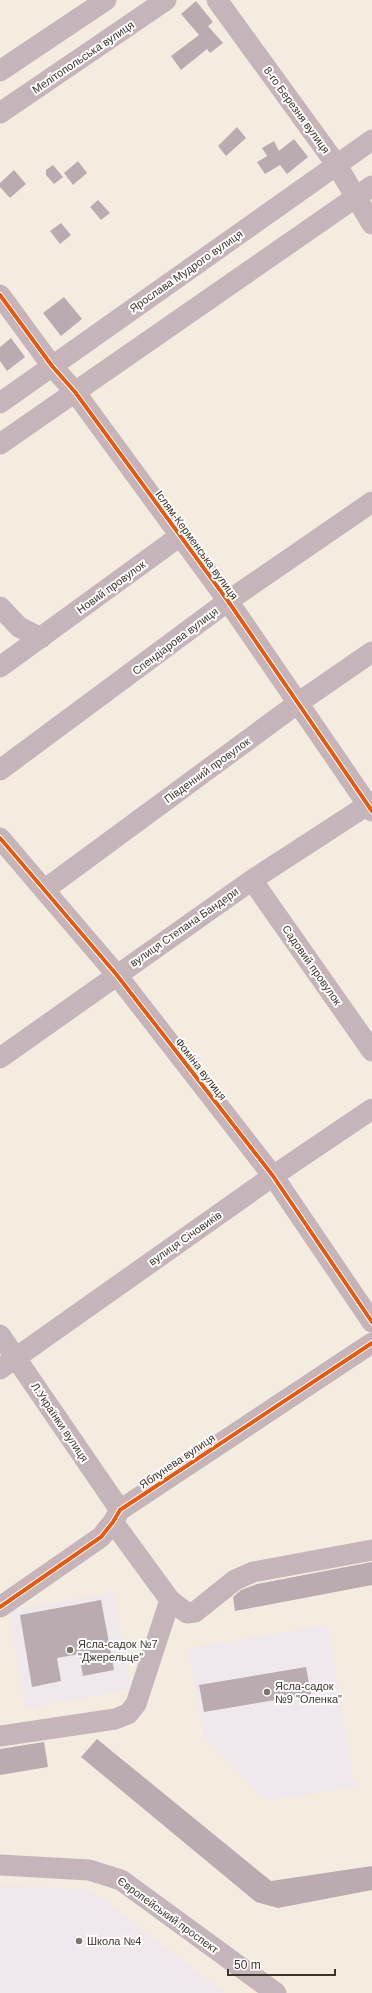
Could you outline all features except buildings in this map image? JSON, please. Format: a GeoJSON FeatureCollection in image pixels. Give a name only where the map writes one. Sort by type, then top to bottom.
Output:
{"type":"FeatureCollection","features":[{"type":"Feature","properties":{"kind":"street"},"geometry":{"type":"LineString","coordinates":[[0,70],[106,0]]}},
{"type":"Feature","properties":{"kind":"street","name":"Мелітопольська вулиця"},"geometry":{"type":"LineString","coordinates":[[0,113],[166,0]]}},
{"type":"Feature","properties":{"kind":"street","name":"8-го Березня вулиця"},"geometry":{"type":"LineString","coordinates":[[216,0],[336,164],[372,224]]}},
{"type":"Feature","properties":{"kind":"street","name":"Ярослава Мудрого вулиця"},"geometry":{"type":"LineString","coordinates":[[0,404],[336,164],[372,140]]}},
{"type":"Feature","properties":{"kind":"street"},"geometry":{"type":"LineString","coordinates":[[0,444],[372,186]]}},
{"type":"Feature","properties":{"kind":"street","name":"Іслям-Керменська вулиця"},"geometry":{"type":"LineString","coordinates":[[0,295],[52,366],[75,392],[228,601],[371,806]]}},
{"type":"Feature","properties":{"kind":"street","name":"Спендіарова вулиця"},"geometry":{"type":"LineString","coordinates":[[0,770],[228,601],[372,502]]}},
{"type":"Feature","properties":{"kind":"street","name":"Новий провулок"},"geometry":{"type":"LineString","coordinates":[[0,667],[180,536]]}},
{"type":"Feature","properties":{"kind":"street"},"geometry":{"type":"LineString","coordinates":[[0,607],[19,627],[41,638]]}},
{"type":"Feature","properties":{"kind":"street","name":"Південний провулок"},"geometry":{"type":"LineString","coordinates":[[44,890],[298,703],[372,652]]}},
{"type":"Feature","properties":{"kind":"street","name":"вулиця Степана Бандери"},"geometry":{"type":"LineString","coordinates":[[0,1058],[116,974],[252,880],[371,806]]}},
{"type":"Feature","properties":{"kind":"street","name":"Фоміна вулиця"},"geometry":{"type":"LineString","coordinates":[[0,838],[116,974],[273,1176],[372,1322]]}},
{"type":"Feature","properties":{"kind":"street","name":"Садовий провулок"},"geometry":{"type":"LineString","coordinates":[[252,880],[372,1051]]}},
{"type":"Feature","properties":{"kind":"street","name":"вулиця Січовиків"},"geometry":{"type":"LineString","coordinates":[[8,1363],[273,1176],[372,1109]]}},
{"type":"Feature","properties":{"kind":"street","name":"Л.Українки вулиця"},"geometry":{"type":"LineString","coordinates":[[0,1336],[8,1363],[117,1516],[170,1600],[186,1613],[195,1612],[235,1580],[253,1572],[372,1550]]}},
{"type":"Feature","properties":{"kind":"street","name":"Яблунева вулиця"},"geometry":{"type":"LineString","coordinates":[[1,1606],[101,1537],[117,1516],[372,1343]]}},
{"type":"Feature","properties":{"kind":"street"},"geometry":{"type":"LineString","coordinates":[[0,1736],[115,1719],[128,1714],[136,1704],[170,1600]]}},
{"type":"Feature","properties":{"kind":"street","name":"Європейський проспект"},"geometry":{"type":"LineString","coordinates":[[0,1865],[89,1870],[121,1880],[271,1992]]}},
{"type":"Feature","properties":{"kind":"shaded area","name":"Ясла-садок №7 \"Джерельце\""},"geometry":{"type":"Polygon","coordinates":[[[113,1592],[131,1689],[26,1709],[8,1611],[113,1592]]]}},
{"type":"Feature","properties":{"kind":"shaded area","name":"Ясла-садок №9 \"Оленка\""},"geometry":{"type":"Polygon","coordinates":[[[328,1625],[355,1787],[266,1801],[203,1736],[188,1648],[328,1625]]]}},
{"type":"Feature","properties":{"kind":"shaded area","name":"Школа №4"},"geometry":{"type":"Polygon","coordinates":[[[0,1885],[91,1890],[225,1993],[0,1993],[0,1885]]]}},
{"type":"Feature","properties":{"kind":"cycle path"},"geometry":{"type":"LineString","coordinates":[[0,295],[52,366],[75,392],[228,601],[372,811]]}},
{"type":"Feature","properties":{"kind":"cycle path"},"geometry":{"type":"LineString","coordinates":[[0,838],[116,974],[273,1176],[372,1322]]}},
{"type":"Feature","properties":{"kind":"cycle path"},"geometry":{"type":"LineString","coordinates":[[0,1607],[101,1537],[120,1510],[372,1343]]}},
{"type":"Feature","properties":{"kind":"place","name":"Ясла-садок №7 \"Джерельце\""},"geometry":{"type":"Point","coordinates":[70,1650]}},
{"type":"Feature","properties":{"kind":"place","name":"Ясла-садок №9 \"Оленка\""},"geometry":{"type":"Point","coordinates":[267,1692]}},
{"type":"Feature","properties":{"kind":"place","name":"Школа №4"},"geometry":{"type":"Point","coordinates":[79,1941]}}]}
